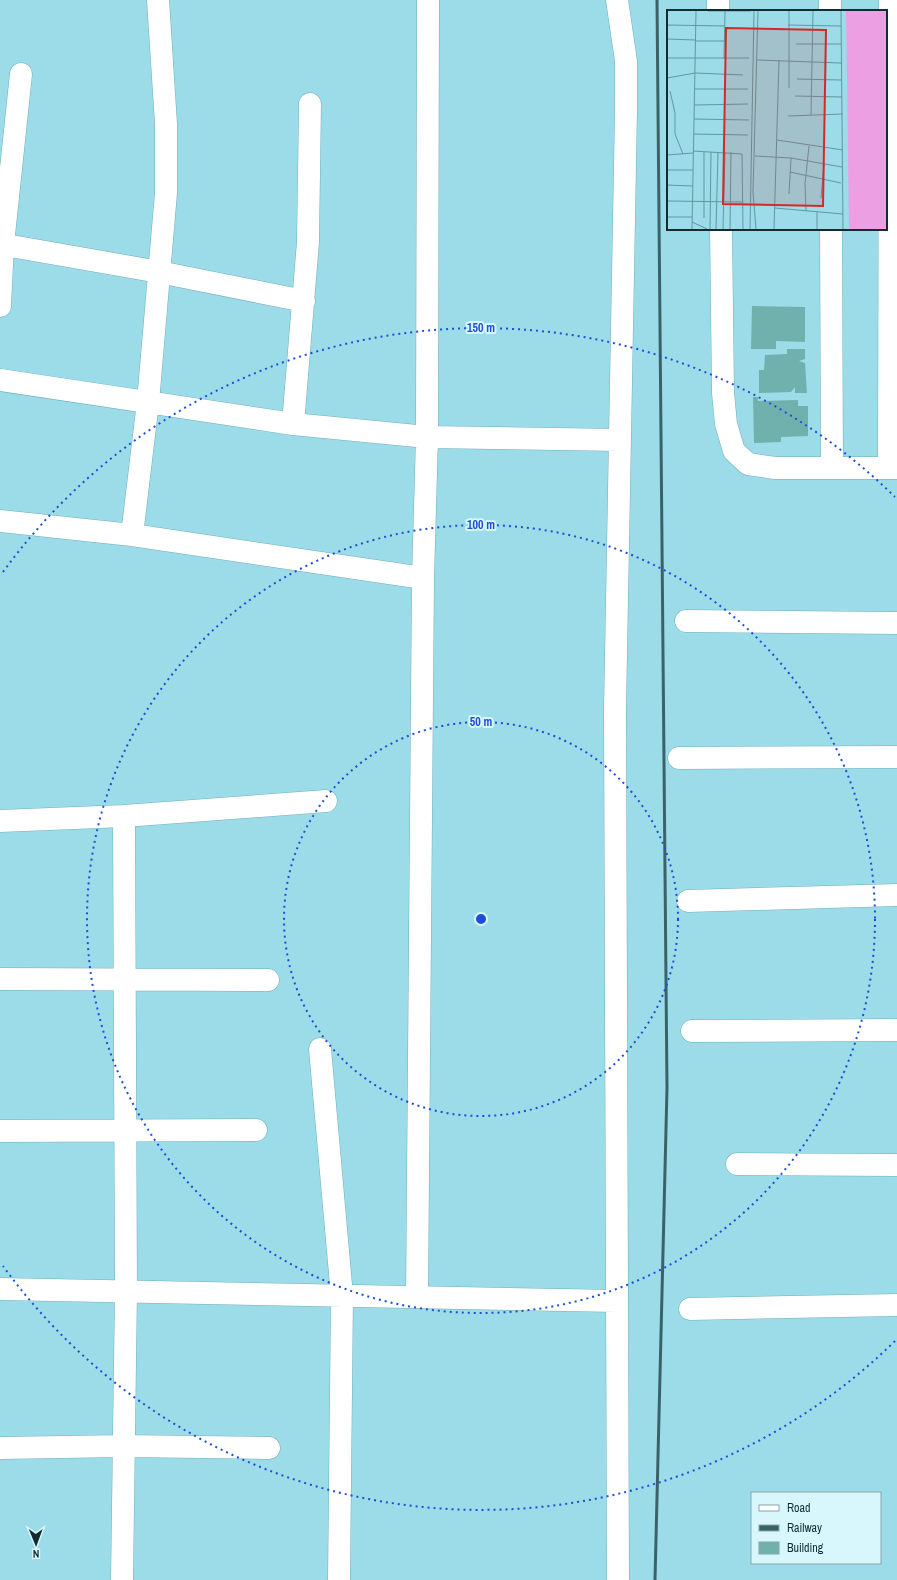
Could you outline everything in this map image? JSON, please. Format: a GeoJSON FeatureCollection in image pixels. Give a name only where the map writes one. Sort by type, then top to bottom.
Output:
{"type":"FeatureCollection","features":[{"type":"Feature","properties":{"kind":"street"},"geometry":{"type":"LineString","coordinates":[[132,535],[148,402],[166,193],[166,124],[158,0]]}},
{"type":"Feature","properties":{"kind":"street"},"geometry":{"type":"LineString","coordinates":[[417,1297],[423,578],[427,437],[428,0]]}},
{"type":"Feature","properties":{"kind":"street"},"geometry":{"type":"LineString","coordinates":[[617,0],[626,61],[615,709],[618,1580]]}},
{"type":"Feature","properties":{"kind":"street"},"geometry":{"type":"LineString","coordinates":[[721,230],[723,393],[726,424],[734,451],[748,464],[775,468],[893,468],[890,0]]}},
{"type":"Feature","properties":{"kind":"street"},"geometry":{"type":"LineString","coordinates":[[0,306],[2,244],[21,74]]}},
{"type":"Feature","properties":{"kind":"street"},"geometry":{"type":"LineString","coordinates":[[293,424],[304,302],[308,234],[310,104]]}},
{"type":"Feature","properties":{"kind":"street"},"geometry":{"type":"LineString","coordinates":[[831,230],[832,468]]}},
{"type":"Feature","properties":{"kind":"street"},"geometry":{"type":"LineString","coordinates":[[2,244],[159,272],[304,302]]}},
{"type":"Feature","properties":{"kind":"street"},"geometry":{"type":"LineString","coordinates":[[0,380],[293,424],[427,437],[620,440]]}},
{"type":"Feature","properties":{"kind":"street"},"geometry":{"type":"LineString","coordinates":[[0,521],[132,535],[423,578]]}},
{"type":"Feature","properties":{"kind":"street"},"geometry":{"type":"LineString","coordinates":[[686,621],[897,623]]}},
{"type":"Feature","properties":{"kind":"street"},"geometry":{"type":"LineString","coordinates":[[679,758],[897,757]]}},
{"type":"Feature","properties":{"kind":"street"},"geometry":{"type":"LineString","coordinates":[[0,821],[124,816],[326,801]]}},
{"type":"Feature","properties":{"kind":"street"},"geometry":{"type":"LineString","coordinates":[[122,1580],[126,1291],[124,816]]}},
{"type":"Feature","properties":{"kind":"street"},"geometry":{"type":"LineString","coordinates":[[688,901],[897,895]]}},
{"type":"Feature","properties":{"kind":"street"},"geometry":{"type":"LineString","coordinates":[[0,979],[268,980]]}},
{"type":"Feature","properties":{"kind":"street"},"geometry":{"type":"LineString","coordinates":[[692,1031],[897,1030]]}},
{"type":"Feature","properties":{"kind":"street"},"geometry":{"type":"LineString","coordinates":[[320,1049],[342,1296],[339,1580]]}},
{"type":"Feature","properties":{"kind":"street"},"geometry":{"type":"LineString","coordinates":[[0,1131],[256,1130]]}},
{"type":"Feature","properties":{"kind":"street"},"geometry":{"type":"LineString","coordinates":[[738,1164],[897,1165]]}},
{"type":"Feature","properties":{"kind":"street"},"geometry":{"type":"LineString","coordinates":[[0,1289],[617,1301]]}},
{"type":"Feature","properties":{"kind":"street"},"geometry":{"type":"LineString","coordinates":[[690,1309],[897,1305]]}},
{"type":"Feature","properties":{"kind":"street"},"geometry":{"type":"LineString","coordinates":[[0,1448],[124,1446],[269,1448]]}},
{"type":"Feature","properties":{"kind":"building"},"geometry":{"type":"Polygon","coordinates":[[[752,306],[805,307],[805,342],[776,341],[776,349],[751,349],[752,306]]]}},
{"type":"Feature","properties":{"kind":"building"},"geometry":{"type":"Polygon","coordinates":[[[787,349],[805,349],[805,359],[799,361],[805,363],[807,393],[795,393],[795,387],[791,392],[759,393],[759,370],[764,370],[765,355],[787,354],[787,349]]]}},
{"type":"Feature","properties":{"kind":"building"},"geometry":{"type":"Polygon","coordinates":[[[753,397],[758,397],[758,401],[798,400],[798,406],[808,406],[808,436],[781,437],[781,442],[754,443],[753,397]]]}},
{"type":"Feature","properties":{"kind":"railway"},"geometry":{"type":"LineString","coordinates":[[655,1580],[667,1088],[657,0]]}}]}
